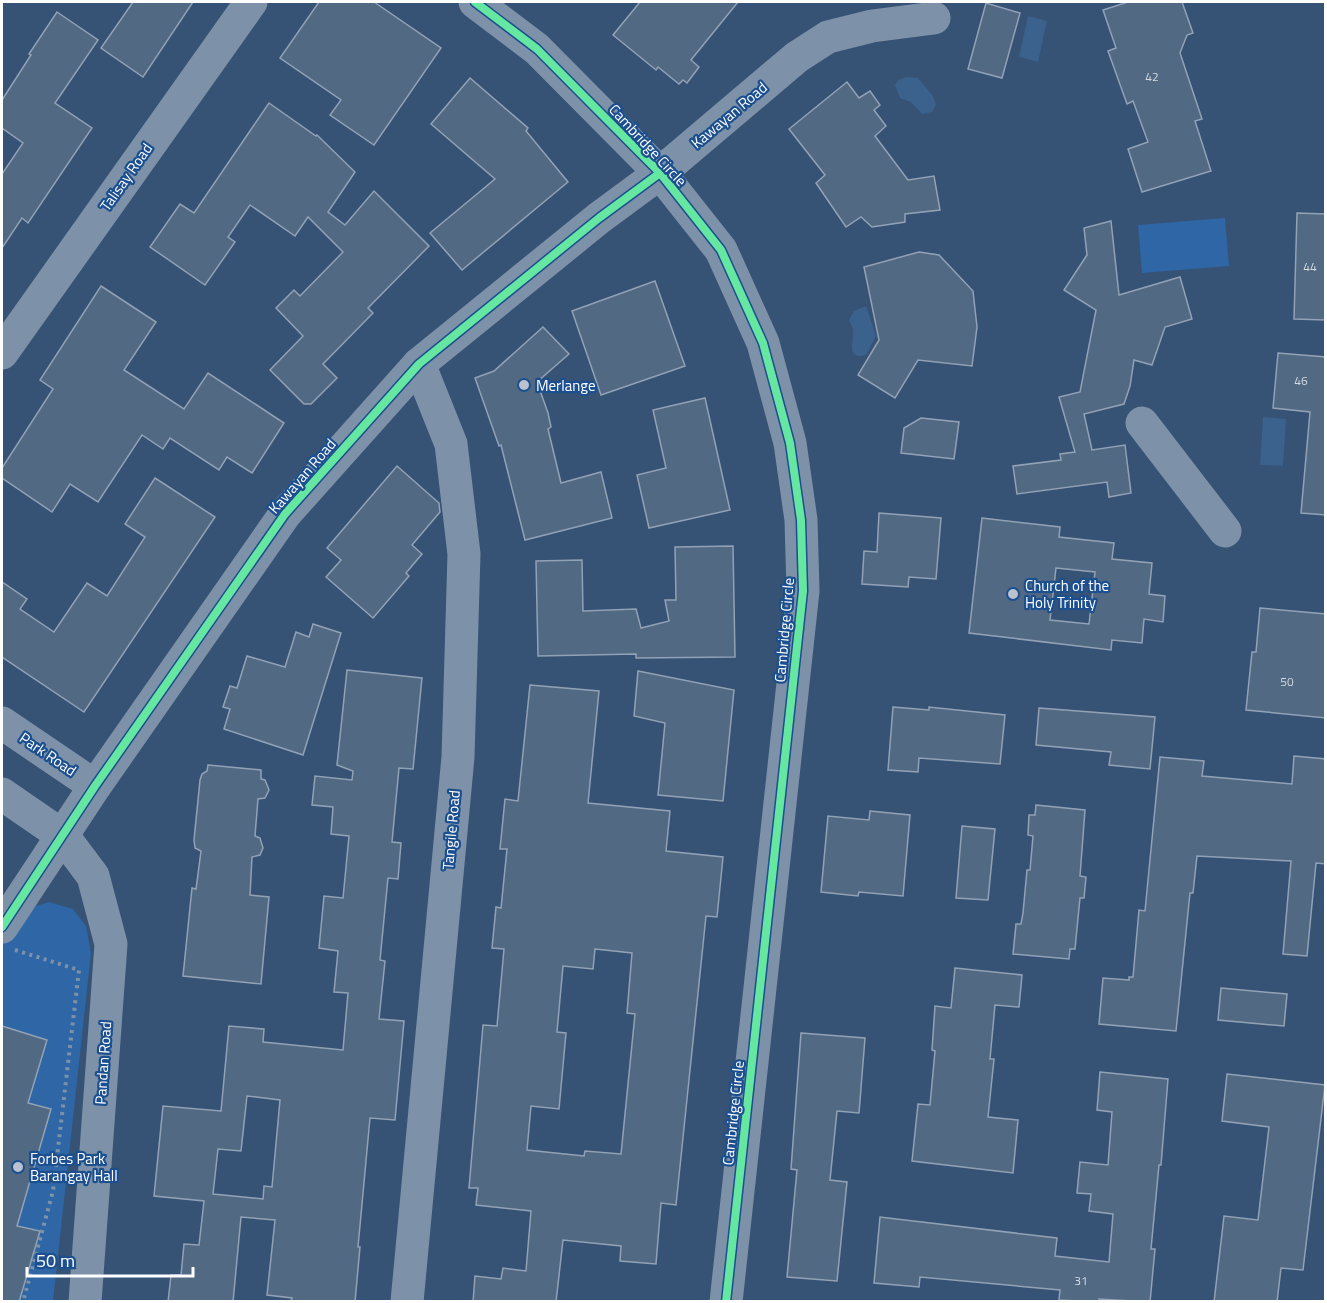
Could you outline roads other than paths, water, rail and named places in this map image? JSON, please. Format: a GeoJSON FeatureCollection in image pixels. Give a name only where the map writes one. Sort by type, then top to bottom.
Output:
{"type":"FeatureCollection","features":[{"type":"Feature","properties":{"kind":"street","name":"Talisay Road"},"geometry":{"type":"LineString","coordinates":[[2,353],[251,2]]}},
{"type":"Feature","properties":{"kind":"street","name":"Cambridge Circle"},"geometry":{"type":"LineString","coordinates":[[476,2],[537,49],[660,173],[721,250],[763,342],[790,443],[801,519],[803,591],[726,1302]]}},
{"type":"Feature","properties":{"kind":"street","name":"Kawayan Road"},"geometry":{"type":"LineString","coordinates":[[4,937],[95,786],[285,514],[419,364],[599,218],[660,173],[797,57],[828,37],[872,26],[934,18]]}},
{"type":"Feature","properties":{"kind":"street","name":"Tangile Road"},"geometry":{"type":"LineString","coordinates":[[407,1302],[458,757],[464,554],[451,444],[419,364]]}},
{"type":"Feature","properties":{"kind":"street"},"geometry":{"type":"LineString","coordinates":[[1142,423],[1225,531]]}},
{"type":"Feature","properties":{"kind":"street","name":"Park Road"},"geometry":{"type":"LineString","coordinates":[[2,723],[95,786]]}},
{"type":"Feature","properties":{"kind":"street"},"geometry":{"type":"LineString","coordinates":[[2,794],[63,836]]}},
{"type":"Feature","properties":{"kind":"street","name":"Pandan Road"},"geometry":{"type":"LineString","coordinates":[[63,836],[93,876],[111,944],[85,1302]]}},
{"type":"Feature","properties":{"kind":"place","name":"Merlange"},"geometry":{"type":"Point","coordinates":[524,385]}},
{"type":"Feature","properties":{"kind":"place","name":"Church of the Holy Trinity"},"geometry":{"type":"Point","coordinates":[1013,594]}},
{"type":"Feature","properties":{"kind":"place","name":"Forbes Park Barangay Hall"},"geometry":{"type":"Point","coordinates":[18,1167]}}]}
